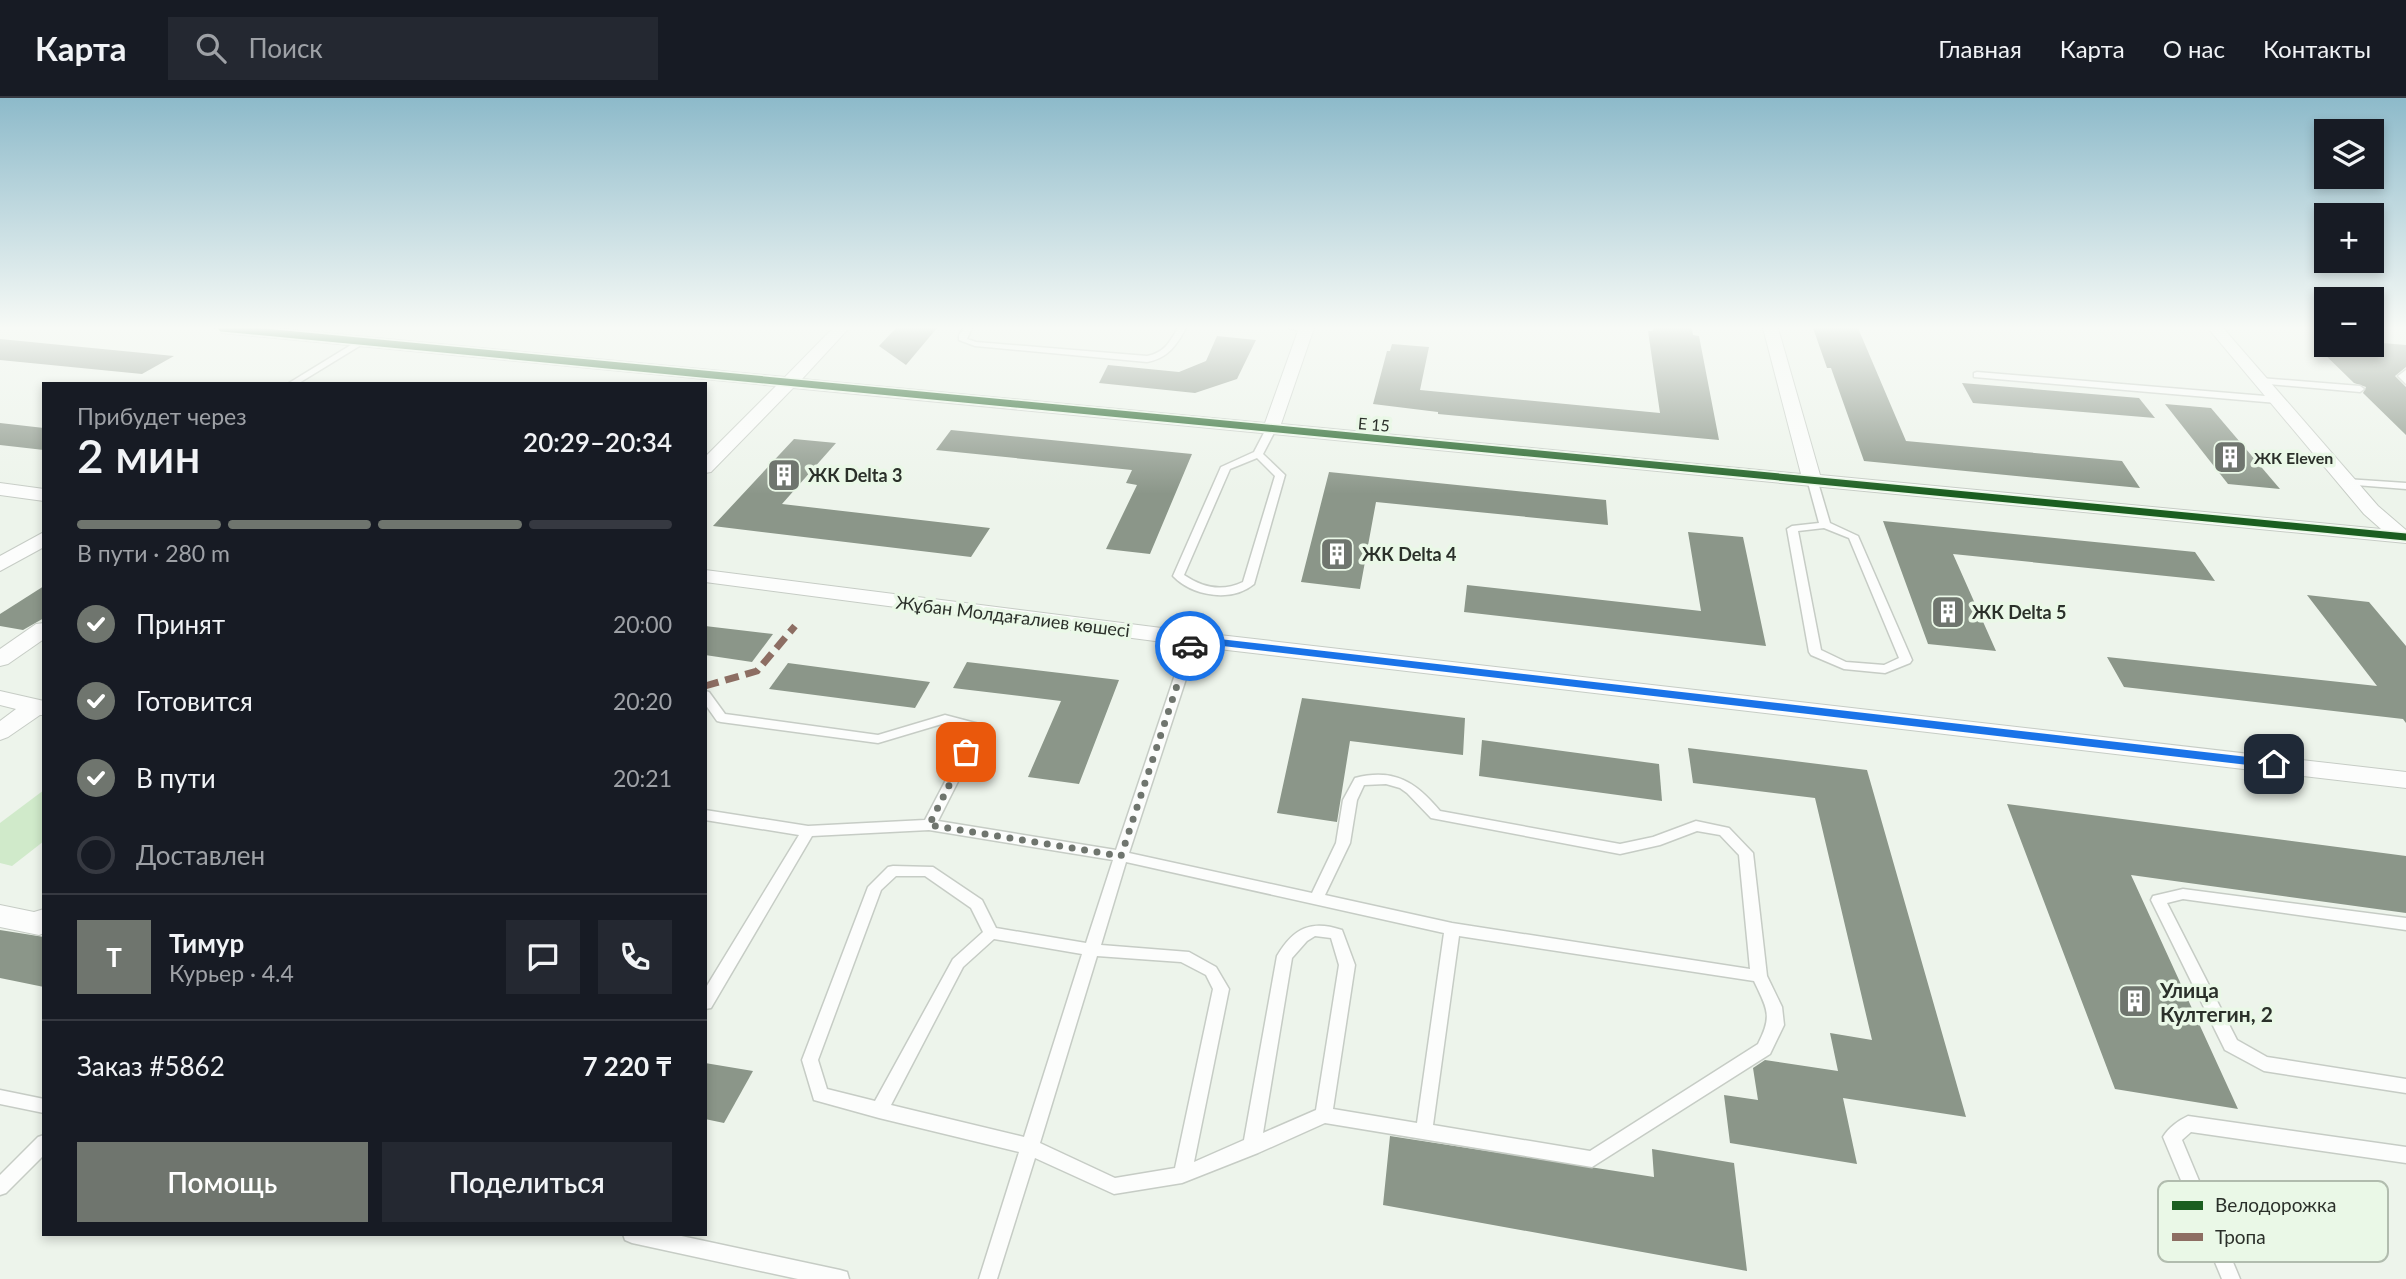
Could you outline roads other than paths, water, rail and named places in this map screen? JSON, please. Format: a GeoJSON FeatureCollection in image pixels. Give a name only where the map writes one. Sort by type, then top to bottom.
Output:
{"type":"FeatureCollection","features":[{"type":"Feature","properties":{"kind":"street"},"geometry":{"type":"LineString","coordinates":[[707,466],[788,383]]}},
{"type":"Feature","properties":{"kind":"street","name":"E 15"},"geometry":{"type":"LineString","coordinates":[[800,383],[2404,538]]}},
{"type":"Feature","properties":{"kind":"street"},"geometry":{"type":"LineString","coordinates":[[1271,429],[1285,383]]}},
{"type":"Feature","properties":{"kind":"street"},"geometry":{"type":"LineString","coordinates":[[1785,383],[1812,480]]}},
{"type":"Feature","properties":{"kind":"street"},"geometry":{"type":"LineString","coordinates":[[2262,383],[2371,510],[2404,538]]}},
{"type":"Feature","properties":{"kind":"street"},"geometry":{"type":"LineString","coordinates":[[0,489],[42,495]]}},
{"type":"Feature","properties":{"kind":"street"},"geometry":{"type":"LineString","coordinates":[[0,565],[42,539]]}},
{"type":"Feature","properties":{"kind":"street","name":"Жұбан Молдағалиев көшесі"},"geometry":{"type":"LineString","coordinates":[[707,576],[1193,639],[2406,780]]}},
{"type":"Feature","properties":{"kind":"street"},"geometry":{"type":"LineString","coordinates":[[0,659],[42,630]]}},
{"type":"Feature","properties":{"kind":"street"},"geometry":{"type":"LineString","coordinates":[[0,698],[39,708]]}},
{"type":"Feature","properties":{"kind":"street"},"geometry":{"type":"LineString","coordinates":[[0,732],[39,708]]}},
{"type":"Feature","properties":{"kind":"street"},"geometry":{"type":"LineString","coordinates":[[0,916],[38,924],[42,921]]}},
{"type":"Feature","properties":{"kind":"lane"},"geometry":{"type":"LineString","coordinates":[[2074,383],[2277,400]]}},
{"type":"Feature","properties":{"kind":"lane"},"geometry":{"type":"LineString","coordinates":[[2286,383],[2360,389]]}},
{"type":"Feature","properties":{"kind":"lane"},"geometry":{"type":"LineString","coordinates":[[1258,454],[1280,475],[1248,584],[1240,589],[1210,592],[1193,587],[1178,576],[1226,467],[1258,454],[1271,429]]}},
{"type":"Feature","properties":{"kind":"lane"},"geometry":{"type":"LineString","coordinates":[[1812,480],[1825,525]]}},
{"type":"Feature","properties":{"kind":"lane"},"geometry":{"type":"LineString","coordinates":[[2346,482],[2406,486]]}},
{"type":"Feature","properties":{"kind":"lane"},"geometry":{"type":"LineString","coordinates":[[1825,525],[1853,536],[1906,660],[1885,669],[1844,665],[1815,652],[1792,529],[1825,525]]}},
{"type":"Feature","properties":{"kind":"lane"},"geometry":{"type":"LineString","coordinates":[[988,1279],[1028,1146],[1193,639]]}},
{"type":"Feature","properties":{"kind":"lane"},"geometry":{"type":"LineString","coordinates":[[707,698],[721,718],[878,739],[945,719],[979,728],[929,825]]}},
{"type":"Feature","properties":{"kind":"lane"},"geometry":{"type":"LineString","coordinates":[[991,933],[977,904],[928,871],[893,871],[875,887],[810,1060],[820,1095],[1028,1146],[1114,1186],[1182,1175],[1324,1115],[1592,1158],[1764,1049],[1776,1025],[1774,1007],[1759,976],[1746,853],[1724,831],[1696,826],[1655,841],[1620,849],[1436,816],[1414,788],[1385,778],[1360,781],[1350,800],[1343,843],[1317,897]]}},
{"type":"Feature","properties":{"kind":"lane"},"geometry":{"type":"LineString","coordinates":[[707,815],[808,831],[929,825],[1121,856],[1317,897],[1452,929],[1759,976]]}},
{"type":"Feature","properties":{"kind":"lane"},"geometry":{"type":"LineString","coordinates":[[707,1000],[808,831]]}},
{"type":"Feature","properties":{"kind":"lane"},"geometry":{"type":"LineString","coordinates":[[2406,924],[2183,894],[2158,900],[2231,1045],[2264,1064],[2406,1086]]}},
{"type":"Feature","properties":{"kind":"lane"},"geometry":{"type":"LineString","coordinates":[[1252,1147],[1285,956],[1304,933],[1322,928],[1337,934],[1347,965],[1324,1115]]}},
{"type":"Feature","properties":{"kind":"lane"},"geometry":{"type":"LineString","coordinates":[[1424,1131],[1452,929]]}},
{"type":"Feature","properties":{"kind":"lane"},"geometry":{"type":"LineString","coordinates":[[991,933],[1093,950],[1184,956],[1210,971],[1221,989],[1182,1175]]}},
{"type":"Feature","properties":{"kind":"lane"},"geometry":{"type":"LineString","coordinates":[[879,1111],[958,963],[991,933]]}},
{"type":"Feature","properties":{"kind":"lane"},"geometry":{"type":"LineString","coordinates":[[0,1097],[42,1106]]}},
{"type":"Feature","properties":{"kind":"lane"},"geometry":{"type":"LineString","coordinates":[[2190,1181],[2172,1137],[2188,1124],[2406,1155]]}},
{"type":"Feature","properties":{"kind":"lane"},"geometry":{"type":"LineString","coordinates":[[0,1187],[42,1145]]}},
{"type":"Feature","properties":{"kind":"lane"},"geometry":{"type":"LineString","coordinates":[[641,1236],[839,1279]]}},
{"type":"Feature","properties":{"kind":"lane"},"geometry":{"type":"LineString","coordinates":[[2224,1262],[2231,1279]]}},
{"type":"Feature","properties":{"kind":"place","name":"ЖК Eleven"},"geometry":{"type":"Point","coordinates":[2230,457]}},
{"type":"Feature","properties":{"kind":"place","name":"ЖК Delta 3"},"geometry":{"type":"Point","coordinates":[784,475]}},
{"type":"Feature","properties":{"kind":"place","name":"ЖК Delta 4"},"geometry":{"type":"Point","coordinates":[1337,554]}},
{"type":"Feature","properties":{"kind":"place","name":"ЖК Delta 5"},"geometry":{"type":"Point","coordinates":[1948,612]}},
{"type":"Feature","properties":{"kind":"place","name":"Улица Култегин, 2"},"geometry":{"type":"Point","coordinates":[2135,1001]}}]}
